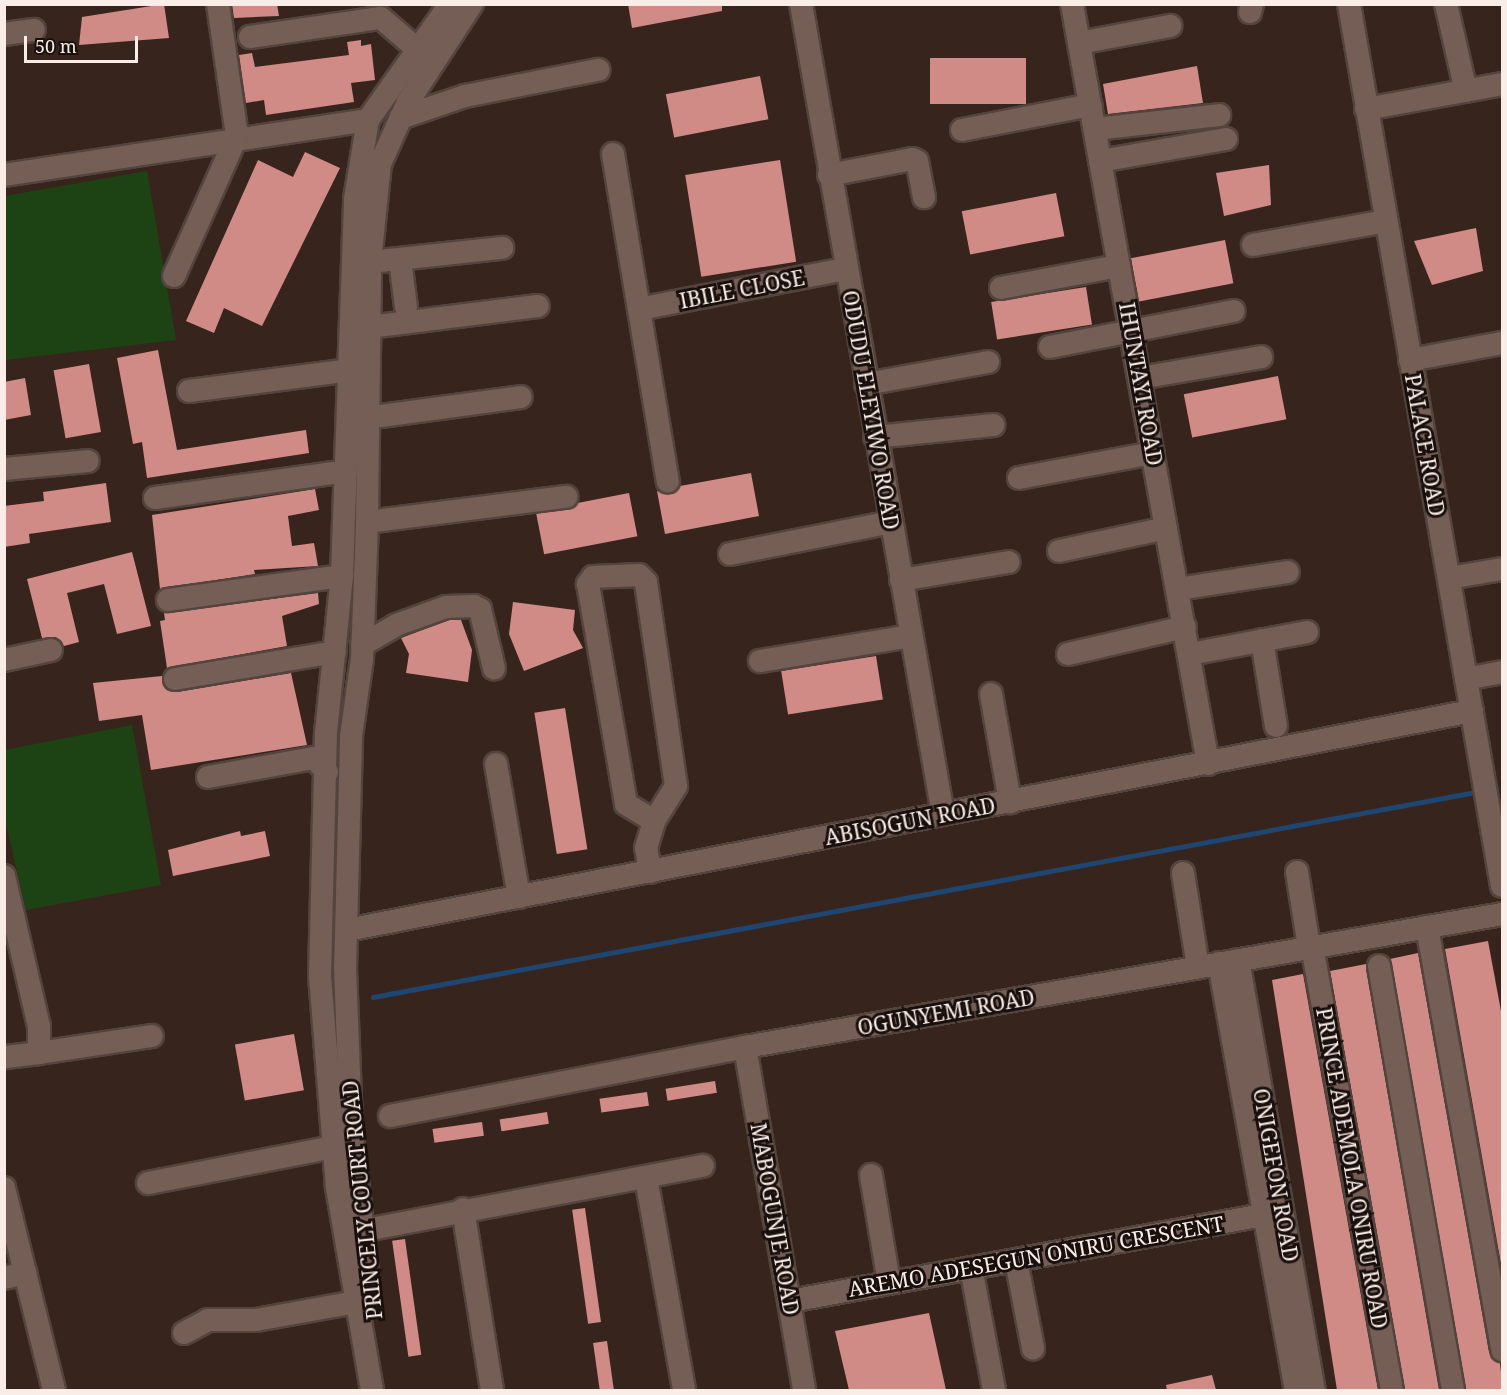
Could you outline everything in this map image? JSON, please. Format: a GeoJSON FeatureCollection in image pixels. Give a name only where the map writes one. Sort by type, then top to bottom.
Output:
{"type":"FeatureCollection","features":[{"type":"Feature","properties":{"kind":"street"},"geometry":{"type":"LineString","coordinates":[[174,276],[237,136],[218,4]]}},
{"type":"Feature","properties":{"kind":"street"},"geometry":{"type":"LineString","coordinates":[[372,1390],[356,1302],[334,1147],[320,976],[327,772],[326,733],[342,576],[351,370],[355,200],[368,120],[450,4]]}},
{"type":"Feature","properties":{"kind":"street","name":"PRINCELY COURT ROAD"},"geometry":{"type":"LineString","coordinates":[[387,1390],[361,1231],[347,1008],[351,736],[362,645],[367,522],[366,418],[370,261],[380,164],[400,118],[472,4]]}},
{"type":"Feature","properties":{"kind":"street","name":"ODUDU ELEYIWO ROAD"},"geometry":{"type":"LineString","coordinates":[[801,4],[845,269],[943,814]]}},
{"type":"Feature","properties":{"kind":"street","name":"IHUNTAYI ROAD"},"geometry":{"type":"LineString","coordinates":[[1072,4],[1208,764]]}},
{"type":"Feature","properties":{"kind":"street","name":"PALACE ROAD"},"geometry":{"type":"LineString","coordinates":[[1349,4],[1466,679],[1472,711],[1493,780],[1503,886]]}},
{"type":"Feature","properties":{"kind":"street"},"geometry":{"type":"LineString","coordinates":[[1446,4],[1466,91]]}},
{"type":"Feature","properties":{"kind":"street"},"geometry":{"type":"LineString","coordinates":[[250,37],[381,18],[417,49]]}},
{"type":"Feature","properties":{"kind":"street"},"geometry":{"type":"LineString","coordinates":[[1079,43],[1170,26]]}},
{"type":"Feature","properties":{"kind":"street"},"geometry":{"type":"LineString","coordinates":[[4,34],[34,30]]}},
{"type":"Feature","properties":{"kind":"street"},"geometry":{"type":"LineString","coordinates":[[400,118],[465,96],[598,70]]}},
{"type":"Feature","properties":{"kind":"street"},"geometry":{"type":"LineString","coordinates":[[1366,109],[1503,84]]}},
{"type":"Feature","properties":{"kind":"street"},"geometry":{"type":"LineString","coordinates":[[962,130],[1091,105]]}},
{"type":"Feature","properties":{"kind":"street"},"geometry":{"type":"LineString","coordinates":[[1095,129],[1219,115]]}},
{"type":"Feature","properties":{"kind":"street"},"geometry":{"type":"LineString","coordinates":[[4,174],[237,136],[368,120]]}},
{"type":"Feature","properties":{"kind":"street"},"geometry":{"type":"LineString","coordinates":[[1100,161],[1226,140]]}},
{"type":"Feature","properties":{"kind":"street"},"geometry":{"type":"LineString","coordinates":[[613,154],[668,481]]}},
{"type":"Feature","properties":{"kind":"street"},"geometry":{"type":"LineString","coordinates":[[830,175],[912,159],[917,161],[924,197]]}},
{"type":"Feature","properties":{"kind":"street"},"geometry":{"type":"LineString","coordinates":[[1253,245],[1386,221]]}},
{"type":"Feature","properties":{"kind":"street"},"geometry":{"type":"LineString","coordinates":[[370,261],[502,249]]}},
{"type":"Feature","properties":{"kind":"street"},"geometry":{"type":"LineString","coordinates":[[400,259],[406,307]]}},
{"type":"Feature","properties":{"kind":"street"},"geometry":{"type":"LineString","coordinates":[[1002,288],[1119,266]]}},
{"type":"Feature","properties":{"kind":"street","name":"IBILE CLOSE"},"geometry":{"type":"LineString","coordinates":[[639,309],[845,269]]}},
{"type":"Feature","properties":{"kind":"street"},"geometry":{"type":"LineString","coordinates":[[369,327],[538,306]]}},
{"type":"Feature","properties":{"kind":"street"},"geometry":{"type":"LineString","coordinates":[[1050,347],[1233,311]]}},
{"type":"Feature","properties":{"kind":"street"},"geometry":{"type":"LineString","coordinates":[[1410,360],[1503,343]]}},
{"type":"Feature","properties":{"kind":"street"},"geometry":{"type":"LineString","coordinates":[[1140,378],[1261,357]]}},
{"type":"Feature","properties":{"kind":"street"},"geometry":{"type":"LineString","coordinates":[[866,384],[988,362]]}},
{"type":"Feature","properties":{"kind":"street"},"geometry":{"type":"LineString","coordinates":[[189,391],[351,370]]}},
{"type":"Feature","properties":{"kind":"street"},"geometry":{"type":"LineString","coordinates":[[366,418],[520,397]]}},
{"type":"Feature","properties":{"kind":"street"},"geometry":{"type":"LineString","coordinates":[[875,436],[993,425]]}},
{"type":"Feature","properties":{"kind":"street"},"geometry":{"type":"LineString","coordinates":[[1019,478],[1153,453]]}},
{"type":"Feature","properties":{"kind":"street"},"geometry":{"type":"LineString","coordinates":[[4,469],[88,461]]}},
{"type":"Feature","properties":{"kind":"street"},"geometry":{"type":"LineString","coordinates":[[155,498],[346,471]]}},
{"type":"Feature","properties":{"kind":"street"},"geometry":{"type":"LineString","coordinates":[[367,522],[566,497]]}},
{"type":"Feature","properties":{"kind":"street"},"geometry":{"type":"LineString","coordinates":[[730,554],[891,522]]}},
{"type":"Feature","properties":{"kind":"street"},"geometry":{"type":"LineString","coordinates":[[1059,551],[1166,528]]}},
{"type":"Feature","properties":{"kind":"street"},"geometry":{"type":"LineString","coordinates":[[901,580],[1008,562]]}},
{"type":"Feature","properties":{"kind":"street"},"geometry":{"type":"LineString","coordinates":[[1449,578],[1503,569]]}},
{"type":"Feature","properties":{"kind":"street"},"geometry":{"type":"LineString","coordinates":[[1178,589],[1288,572]]}},
{"type":"Feature","properties":{"kind":"street"},"geometry":{"type":"LineString","coordinates":[[650,872],[646,848],[654,821],[676,786],[646,582],[639,575],[593,577],[588,584],[626,804],[654,821]]}},
{"type":"Feature","properties":{"kind":"street"},"geometry":{"type":"LineString","coordinates":[[168,600],[342,576]]}},
{"type":"Feature","properties":{"kind":"street"},"geometry":{"type":"LineString","coordinates":[[362,645],[396,625],[446,607],[474,606],[480,609],[494,668]]}},
{"type":"Feature","properties":{"kind":"street"},"geometry":{"type":"LineString","coordinates":[[1068,654],[1185,627]]}},
{"type":"Feature","properties":{"kind":"street"},"geometry":{"type":"LineString","coordinates":[[1190,654],[1307,632]]}},
{"type":"Feature","properties":{"kind":"street"},"geometry":{"type":"LineString","coordinates":[[760,661],[911,636]]}},
{"type":"Feature","properties":{"kind":"street"},"geometry":{"type":"LineString","coordinates":[[1262,640],[1276,726]]}},
{"type":"Feature","properties":{"kind":"street"},"geometry":{"type":"LineString","coordinates":[[4,660],[51,650]]}},
{"type":"Feature","properties":{"kind":"street"},"geometry":{"type":"LineString","coordinates":[[175,680],[335,652]]}},
{"type":"Feature","properties":{"kind":"street"},"geometry":{"type":"LineString","coordinates":[[1466,679],[1503,672]]}},
{"type":"Feature","properties":{"kind":"street"},"geometry":{"type":"LineString","coordinates":[[991,694],[1010,802]]}},
{"type":"Feature","properties":{"kind":"street","name":"ABISOGUN ROAD"},"geometry":{"type":"LineString","coordinates":[[347,930],[1472,711]]}},
{"type":"Feature","properties":{"kind":"street"},"geometry":{"type":"LineString","coordinates":[[326,733],[351,736]]}},
{"type":"Feature","properties":{"kind":"street"},"geometry":{"type":"LineString","coordinates":[[208,777],[314,758],[327,772]]}},
{"type":"Feature","properties":{"kind":"street"},"geometry":{"type":"LineString","coordinates":[[496,764],[519,897]]}},
{"type":"Feature","properties":{"kind":"street","name":"PRINCE ADEMOLA ONIRU ROAD"},"geometry":{"type":"LineString","coordinates":[[1297,872],[1392,1390]]}},
{"type":"Feature","properties":{"kind":"street","name":"ONIGEFON ROAD"},"geometry":{"type":"LineString","coordinates":[[1183,873],[1218,963],[1314,1390]]}},
{"type":"Feature","properties":{"kind":"street"},"geometry":{"type":"LineString","coordinates":[[4,876],[38,1016],[39,1053]]}},
{"type":"Feature","properties":{"kind":"street","name":"OGUNYEMI ROAD"},"geometry":{"type":"LineString","coordinates":[[390,1116],[745,1047],[1503,914]]}},
{"type":"Feature","properties":{"kind":"street"},"geometry":{"type":"LineString","coordinates":[[1427,927],[1503,1350]]}},
{"type":"Feature","properties":{"kind":"street"},"geometry":{"type":"LineString","coordinates":[[1378,966],[1453,1390]]}},
{"type":"Feature","properties":{"kind":"street"},"geometry":{"type":"LineString","coordinates":[[4,1057],[152,1036]]}},
{"type":"Feature","properties":{"kind":"street","name":"MABOGUNJE ROAD"},"geometry":{"type":"LineString","coordinates":[[745,1047],[804,1390]]}},
{"type":"Feature","properties":{"kind":"street"},"geometry":{"type":"LineString","coordinates":[[147,1183],[334,1147]]}},
{"type":"Feature","properties":{"kind":"street"},"geometry":{"type":"LineString","coordinates":[[361,1231],[463,1209],[703,1166]]}},
{"type":"Feature","properties":{"kind":"street"},"geometry":{"type":"LineString","coordinates":[[871,1175],[889,1283]]}},
{"type":"Feature","properties":{"kind":"street"},"geometry":{"type":"LineString","coordinates":[[646,1178],[684,1390]]}},
{"type":"Feature","properties":{"kind":"street"},"geometry":{"type":"LineString","coordinates":[[4,1188],[15,1275],[52,1390]]}},
{"type":"Feature","properties":{"kind":"street"},"geometry":{"type":"LineString","coordinates":[[463,1209],[492,1390]]}},
{"type":"Feature","properties":{"kind":"street","name":"ONIGEFON ROAD"},"geometry":{"type":"LineString","coordinates":[[1273,1213],[1296,1390]]}},
{"type":"Feature","properties":{"kind":"street","name":"AREMO ADESEGUN ONIRU CRESCENT"},"geometry":{"type":"LineString","coordinates":[[790,1301],[1273,1213]]}},
{"type":"Feature","properties":{"kind":"street"},"geometry":{"type":"LineString","coordinates":[[1016,1260],[1034,1348]]}},
{"type":"Feature","properties":{"kind":"street"},"geometry":{"type":"LineString","coordinates":[[971,1268],[994,1390]]}},
{"type":"Feature","properties":{"kind":"street"},"geometry":{"type":"LineString","coordinates":[[184,1333],[208,1320],[256,1320],[356,1302]]}},
{"type":"Feature","properties":{"kind":"green space"},"geometry":{"type":"Polygon","coordinates":[[[147,171],[176,340],[5,360],[5,196],[147,171]]]}},
{"type":"Feature","properties":{"kind":"green space"},"geometry":{"type":"Polygon","coordinates":[[[132,725],[161,885],[26,910],[5,820],[5,750],[132,725]]]}},
{"type":"Feature","properties":{"kind":"building"},"geometry":{"type":"Polygon","coordinates":[[[164,4],[169,38],[79,45],[82,17],[164,4]]]}},
{"type":"Feature","properties":{"kind":"building"},"geometry":{"type":"Polygon","coordinates":[[[232,4],[277,4],[279,16],[234,18],[232,4]]]}},
{"type":"Feature","properties":{"kind":"building"},"geometry":{"type":"Polygon","coordinates":[[[628,4],[722,4],[722,11],[632,28],[628,4]]]}},
{"type":"Feature","properties":{"kind":"building"},"geometry":{"type":"Polygon","coordinates":[[[361,40],[361,46],[371,44],[375,80],[351,83],[354,102],[266,115],[264,100],[246,103],[239,55],[252,53],[255,67],[349,55],[347,42],[361,40]]]}},
{"type":"Feature","properties":{"kind":"building"},"geometry":{"type":"Polygon","coordinates":[[[930,58],[1026,58],[1026,104],[930,104],[930,58]]]}},
{"type":"Feature","properties":{"kind":"building"},"geometry":{"type":"Polygon","coordinates":[[[1197,66],[1203,103],[1108,114],[1103,84],[1197,66]]]}},
{"type":"Feature","properties":{"kind":"building"},"geometry":{"type":"Polygon","coordinates":[[[760,76],[768,119],[674,138],[666,94],[760,76]]]}},
{"type":"Feature","properties":{"kind":"building"},"geometry":{"type":"Polygon","coordinates":[[[305,152],[340,168],[262,326],[224,308],[214,333],[186,321],[258,160],[293,177],[305,152]]]}},
{"type":"Feature","properties":{"kind":"building"},"geometry":{"type":"Polygon","coordinates":[[[780,160],[796,262],[701,277],[685,175],[780,160]]]}},
{"type":"Feature","properties":{"kind":"building"},"geometry":{"type":"Polygon","coordinates":[[[1269,165],[1271,205],[1224,216],[1216,173],[1269,165]]]}},
{"type":"Feature","properties":{"kind":"building"},"geometry":{"type":"Polygon","coordinates":[[[1056,193],[1064,236],[970,255],[962,211],[1056,193]]]}},
{"type":"Feature","properties":{"kind":"building"},"geometry":{"type":"Polygon","coordinates":[[[1476,228],[1483,271],[1432,285],[1414,241],[1476,228]]]}},
{"type":"Feature","properties":{"kind":"building"},"geometry":{"type":"Polygon","coordinates":[[[1225,240],[1233,283],[1139,302],[1131,258],[1225,240]]]}},
{"type":"Feature","properties":{"kind":"building"},"geometry":{"type":"Polygon","coordinates":[[[1086,287],[1092,325],[997,340],[991,302],[1086,287]]]}},
{"type":"Feature","properties":{"kind":"building"},"geometry":{"type":"Polygon","coordinates":[[[158,350],[177,450],[306,430],[309,453],[147,478],[142,442],[133,444],[117,358],[158,350]]]}},
{"type":"Feature","properties":{"kind":"building"},"geometry":{"type":"Polygon","coordinates":[[[89,364],[101,432],[66,438],[54,370],[89,364]]]}},
{"type":"Feature","properties":{"kind":"building"},"geometry":{"type":"Polygon","coordinates":[[[1278,376],[1286,419],[1192,438],[1184,394],[1278,376]]]}},
{"type":"Feature","properties":{"kind":"building"},"geometry":{"type":"Polygon","coordinates":[[[25,378],[31,415],[4,420],[4,382],[25,378]]]}},
{"type":"Feature","properties":{"kind":"building"},"geometry":{"type":"Polygon","coordinates":[[[751,473],[759,516],[665,534],[657,491],[671,494],[680,486],[751,473]]]}},
{"type":"Feature","properties":{"kind":"building"},"geometry":{"type":"Polygon","coordinates":[[[106,483],[111,522],[29,534],[30,543],[4,547],[4,506],[44,501],[43,492],[106,483]]]}},
{"type":"Feature","properties":{"kind":"building"},"geometry":{"type":"Polygon","coordinates":[[[315,489],[319,510],[288,516],[292,546],[314,543],[318,566],[254,570],[255,574],[160,589],[152,515],[315,489]]]}},
{"type":"Feature","properties":{"kind":"building"},"geometry":{"type":"Polygon","coordinates":[[[629,493],[637,536],[544,554],[536,511],[629,493]]]}},
{"type":"Feature","properties":{"kind":"building"},"geometry":{"type":"Polygon","coordinates":[[[132,552],[151,626],[117,634],[104,584],[67,593],[79,642],[64,646],[56,637],[42,638],[27,579],[132,552]]]}},
{"type":"Feature","properties":{"kind":"building"},"geometry":{"type":"Polygon","coordinates":[[[318,593],[319,604],[282,616],[287,646],[167,668],[160,621],[165,620],[164,613],[318,593]]]}},
{"type":"Feature","properties":{"kind":"building"},"geometry":{"type":"Polygon","coordinates":[[[513,602],[575,610],[573,630],[583,648],[524,671],[509,634],[513,602]]]}},
{"type":"Feature","properties":{"kind":"building"},"geometry":{"type":"Polygon","coordinates":[[[449,620],[461,620],[472,650],[468,682],[406,673],[409,654],[401,638],[449,620]]]}},
{"type":"Feature","properties":{"kind":"building"},"geometry":{"type":"Polygon","coordinates":[[[876,656],[883,699],[788,714],[781,671],[876,656]]]}},
{"type":"Feature","properties":{"kind":"building"},"geometry":{"type":"Polygon","coordinates":[[[291,673],[307,745],[151,770],[142,715],[99,721],[93,683],[162,676],[165,688],[177,692],[291,673]]]}},
{"type":"Feature","properties":{"kind":"building"},"geometry":{"type":"Polygon","coordinates":[[[565,708],[587,849],[557,854],[534,713],[565,708]]]}},
{"type":"Feature","properties":{"kind":"building"},"geometry":{"type":"Polygon","coordinates":[[[240,831],[241,836],[265,831],[270,856],[173,876],[168,850],[240,831]]]}},
{"type":"Feature","properties":{"kind":"building"},"geometry":{"type":"Polygon","coordinates":[[[1488,941],[1503,1022],[1503,1275],[1445,949],[1488,941]]]}},
{"type":"Feature","properties":{"kind":"building"},"geometry":{"type":"Polygon","coordinates":[[[1418,953],[1489,1352],[1500,1363],[1503,1390],[1466,1390],[1390,959],[1418,953]]]}},
{"type":"Feature","properties":{"kind":"building"},"geometry":{"type":"Polygon","coordinates":[[[1366,964],[1439,1390],[1405,1390],[1330,971],[1366,964]]]}},
{"type":"Feature","properties":{"kind":"building"},"geometry":{"type":"Polygon","coordinates":[[[1303,974],[1378,1390],[1337,1390],[1272,980],[1303,974]]]}},
{"type":"Feature","properties":{"kind":"building"},"geometry":{"type":"Polygon","coordinates":[[[294,1034],[304,1090],[245,1101],[235,1044],[294,1034]]]}},
{"type":"Feature","properties":{"kind":"building"},"geometry":{"type":"Polygon","coordinates":[[[715,1081],[717,1093],[667,1101],[666,1089],[715,1081]]]}},
{"type":"Feature","properties":{"kind":"building"},"geometry":{"type":"Polygon","coordinates":[[[647,1092],[649,1106],[601,1113],[599,1099],[647,1092]]]}},
{"type":"Feature","properties":{"kind":"building"},"geometry":{"type":"Polygon","coordinates":[[[547,1112],[549,1124],[501,1131],[500,1120],[547,1112]]]}},
{"type":"Feature","properties":{"kind":"building"},"geometry":{"type":"Polygon","coordinates":[[[482,1122],[484,1136],[434,1143],[432,1129],[482,1122]]]}},
{"type":"Feature","properties":{"kind":"building"},"geometry":{"type":"Polygon","coordinates":[[[585,1208],[601,1322],[588,1324],[572,1210],[585,1208]]]}},
{"type":"Feature","properties":{"kind":"building"},"geometry":{"type":"Polygon","coordinates":[[[405,1239],[421,1355],[408,1357],[392,1241],[405,1239]]]}},
{"type":"Feature","properties":{"kind":"building"},"geometry":{"type":"Polygon","coordinates":[[[929,1313],[946,1390],[849,1390],[835,1331],[929,1313]]]}},
{"type":"Feature","properties":{"kind":"building"},"geometry":{"type":"Polygon","coordinates":[[[607,1341],[614,1390],[600,1390],[593,1343],[607,1341]]]}},
{"type":"Feature","properties":{"kind":"building"},"geometry":{"type":"Polygon","coordinates":[[[1212,1375],[1216,1390],[1167,1390],[1166,1385],[1212,1375]]]}},
{"type":"Feature","properties":{"kind":"waterway"},"geometry":{"type":"LineString","coordinates":[[373,997],[1471,793]]}}]}
